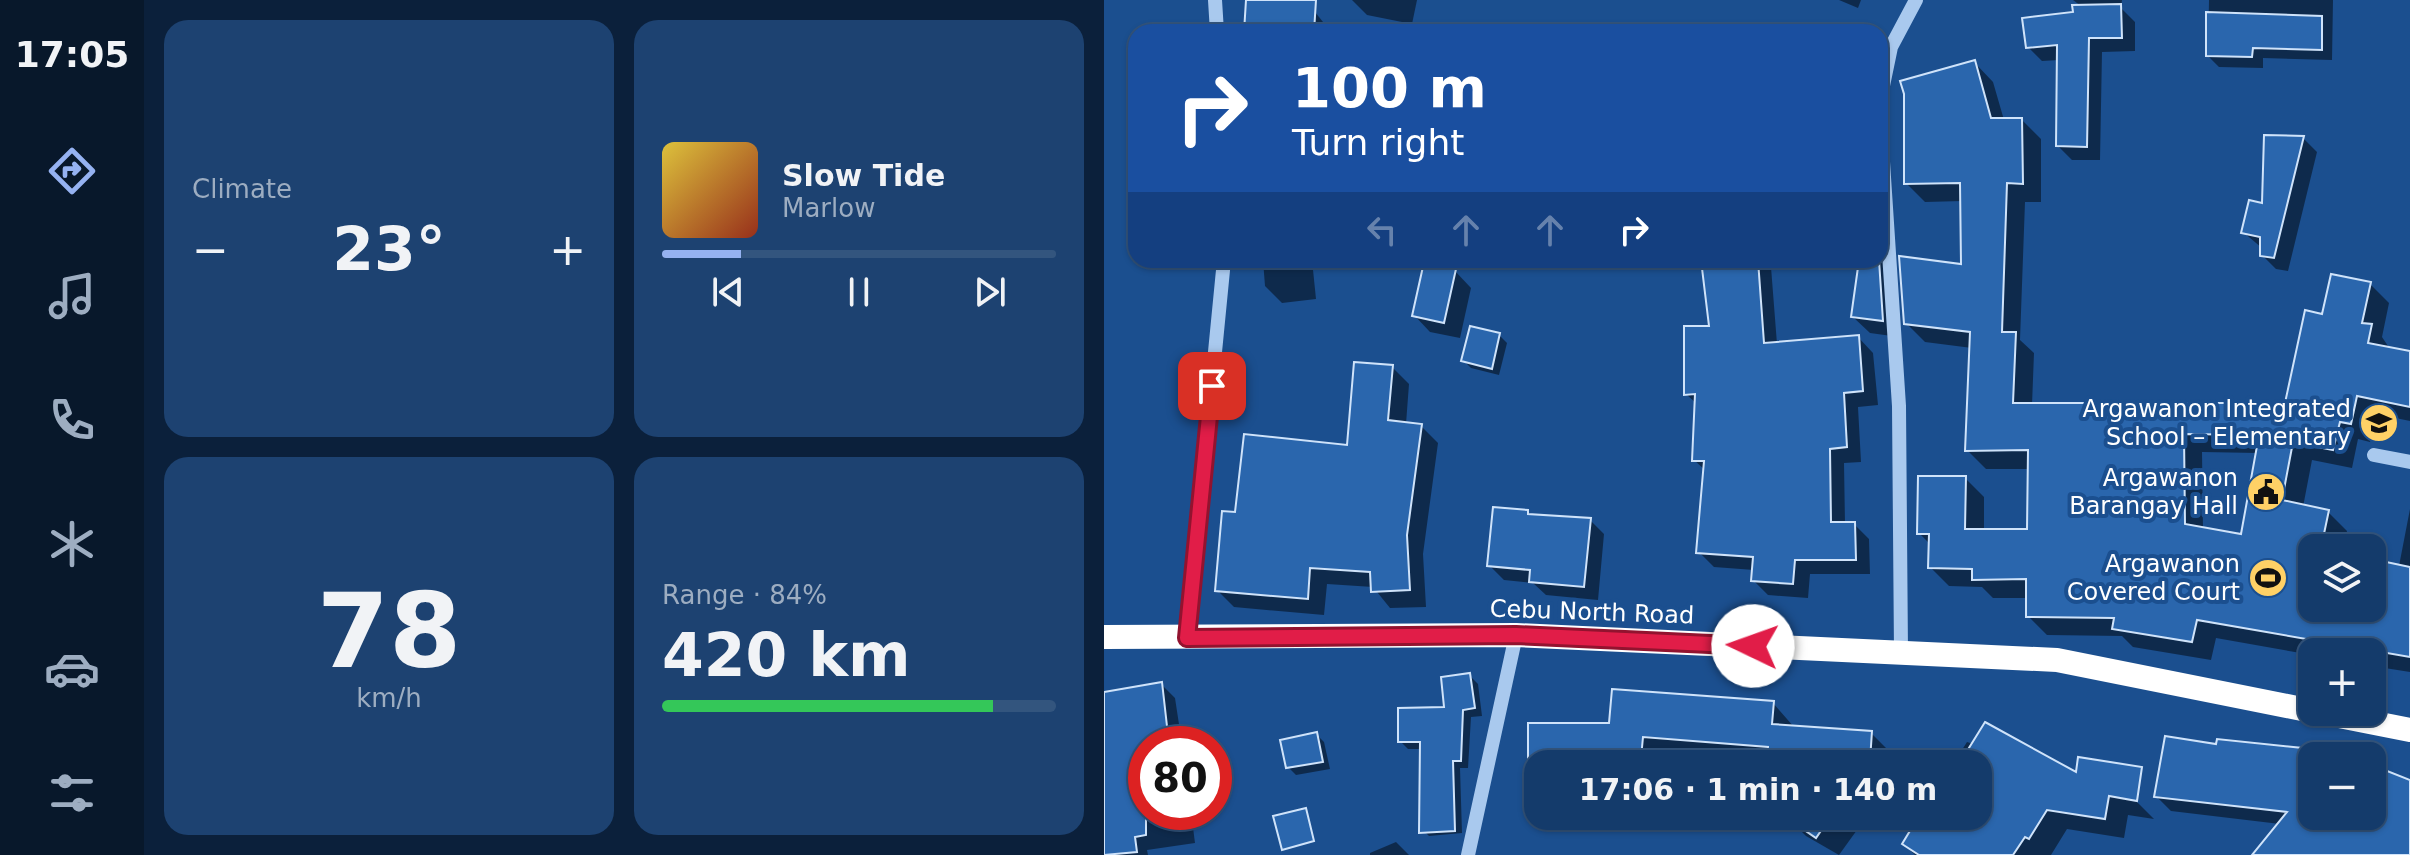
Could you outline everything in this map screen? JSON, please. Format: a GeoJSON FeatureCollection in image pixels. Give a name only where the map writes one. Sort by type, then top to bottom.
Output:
{"type":"FeatureCollection","features":[{"type":"Feature","properties":{"kind":"highway","name":"Cebu North Road"},"geometry":{"type":"LineString","coordinates":[[1104,637],[1516,635],[2057,660],[2298,708]]}},
{"type":"Feature","properties":{"kind":"highway"},"geometry":{"type":"LineString","coordinates":[[2386,725],[2410,730]]}},
{"type":"Feature","properties":{"kind":"street"},"geometry":{"type":"LineString","coordinates":[[1215,0],[1216,24]]}},
{"type":"Feature","properties":{"kind":"street"},"geometry":{"type":"LineString","coordinates":[[1888,61],[1891,47],[1916,0]]}},
{"type":"Feature","properties":{"kind":"street"},"geometry":{"type":"LineString","coordinates":[[1888,238],[1899,406],[1901,653]]}},
{"type":"Feature","properties":{"kind":"street"},"geometry":{"type":"LineString","coordinates":[[1187,638],[1223,268]]}},
{"type":"Feature","properties":{"kind":"street"},"geometry":{"type":"LineString","coordinates":[[2374,455],[2410,462]]}},
{"type":"Feature","properties":{"kind":"street"},"geometry":{"type":"LineString","coordinates":[[1468,855],[1516,635]]}},
{"type":"Feature","properties":{"kind":"building"},"geometry":{"type":"Polygon","coordinates":[[[1246,0],[1316,0],[1314,24],[1244,24],[1246,0]]]}},
{"type":"Feature","properties":{"kind":"building"},"geometry":{"type":"Polygon","coordinates":[[[2121,4],[2122,38],[2089,38],[2087,147],[2056,146],[2057,45],[2026,48],[2022,18],[2073,12],[2072,5],[2121,4]]]}},
{"type":"Feature","properties":{"kind":"building"},"geometry":{"type":"Polygon","coordinates":[[[2206,12],[2322,16],[2322,50],[2253,48],[2252,57],[2206,56],[2206,12]]]}},
{"type":"Feature","properties":{"kind":"building"},"geometry":{"type":"Polygon","coordinates":[[[1975,60],[1991,118],[2022,118],[2023,184],[2007,183],[2002,332],[2016,332],[2013,403],[2285,403],[2305,310],[2322,314],[2331,274],[2371,282],[2362,323],[2372,324],[2368,343],[2410,351],[2410,407],[2357,396],[2351,424],[2340,422],[2333,450],[2293,442],[2282,500],[2329,510],[2324,534],[2298,534],[2298,622],[2386,622],[2386,562],[2410,567],[2410,657],[2386,653],[2386,638],[2301,638],[2197,620],[2192,642],[2112,629],[2114,618],[2026,617],[2026,579],[1972,580],[1972,569],[1928,568],[1929,534],[1917,534],[1918,476],[1966,476],[1965,529],[2027,529],[2028,450],[1965,451],[1970,332],[1904,324],[1899,256],[1961,264],[1960,183],[1904,184],[1904,94],[1900,81],[1975,60]],[[2184,434],[2185,524],[2241,534],[2259,435],[2184,434]]]}},
{"type":"Feature","properties":{"kind":"building"},"geometry":{"type":"Polygon","coordinates":[[[2264,135],[2304,136],[2274,258],[2260,256],[2260,237],[2241,233],[2249,200],[2262,203],[2264,135]]]}},
{"type":"Feature","properties":{"kind":"building"},"geometry":{"type":"Polygon","coordinates":[[[1423,268],[1456,269],[1444,323],[1412,316],[1423,268]]]}},
{"type":"Feature","properties":{"kind":"building"},"geometry":{"type":"Polygon","coordinates":[[[1702,268],[1759,268],[1764,343],[1859,335],[1863,391],[1844,393],[1847,447],[1830,449],[1831,522],[1855,522],[1856,560],[1795,560],[1793,584],[1751,581],[1753,557],[1696,553],[1704,461],[1692,461],[1695,394],[1684,395],[1684,326],[1709,326],[1702,268]]]}},
{"type":"Feature","properties":{"kind":"building"},"geometry":{"type":"Polygon","coordinates":[[[1858,268],[1880,268],[1883,321],[1851,317],[1858,268]]]}},
{"type":"Feature","properties":{"kind":"building"},"geometry":{"type":"Polygon","coordinates":[[[1470,326],[1500,333],[1492,369],[1461,361],[1470,326]]]}},
{"type":"Feature","properties":{"kind":"building"},"geometry":{"type":"Polygon","coordinates":[[[1354,362],[1393,365],[1388,420],[1422,424],[1407,535],[1410,590],[1371,592],[1370,572],[1310,568],[1308,599],[1215,591],[1222,511],[1235,512],[1244,434],[1347,445],[1354,362]]]}},
{"type":"Feature","properties":{"kind":"building"},"geometry":{"type":"Polygon","coordinates":[[[1493,507],[1528,510],[1528,514],[1591,518],[1584,587],[1529,582],[1530,570],[1487,566],[1493,507]]]}},
{"type":"Feature","properties":{"kind":"building"},"geometry":{"type":"Polygon","coordinates":[[[1470,673],[1475,708],[1463,710],[1461,761],[1453,761],[1455,831],[1419,833],[1420,742],[1398,742],[1398,708],[1444,707],[1441,677],[1470,673]]]}},
{"type":"Feature","properties":{"kind":"building"},"geometry":{"type":"Polygon","coordinates":[[[1162,682],[1167,726],[1128,726],[1128,830],[1146,830],[1146,835],[1135,837],[1137,852],[1104,855],[1104,692],[1162,682]]]}},
{"type":"Feature","properties":{"kind":"building"},"geometry":{"type":"Polygon","coordinates":[[[1612,689],[1774,701],[1772,724],[1872,731],[1871,750],[1768,750],[1768,747],[1643,737],[1642,750],[1528,750],[1528,723],[1609,723],[1612,689]]]}},
{"type":"Feature","properties":{"kind":"building"},"geometry":{"type":"Polygon","coordinates":[[[1985,722],[2076,772],[2078,757],[2142,767],[2137,801],[2109,796],[2105,819],[2047,810],[2029,839],[2025,837],[2013,855],[1919,855],[1902,844],[1910,830],[1992,830],[1992,750],[1968,750],[1985,722]]]}},
{"type":"Feature","properties":{"kind":"building"},"geometry":{"type":"Polygon","coordinates":[[[1317,732],[1323,762],[1286,768],[1280,740],[1317,732]]]}},
{"type":"Feature","properties":{"kind":"building"},"geometry":{"type":"Polygon","coordinates":[[[2165,736],[2216,744],[2217,739],[2298,748],[2298,830],[2386,830],[2386,771],[2410,780],[2410,855],[2252,855],[2287,812],[2154,797],[2165,736]]]}},
{"type":"Feature","properties":{"kind":"building"},"geometry":{"type":"Polygon","coordinates":[[[1306,808],[1314,841],[1282,850],[1273,816],[1306,808]]]}},
{"type":"Feature","properties":{"kind":"building"},"geometry":{"type":"Polygon","coordinates":[[[1804,830],[1821,830],[1816,838],[1804,830]]]}},
{"type":"Feature","properties":{"kind":"place","name":"Argawanon Integrated School – Elementary"},"geometry":{"type":"Point","coordinates":[2379,423]}},
{"type":"Feature","properties":{"kind":"place","name":"Argawanon Barangay Hall"},"geometry":{"type":"Point","coordinates":[2266,492]}},
{"type":"Feature","properties":{"kind":"place","name":"Argawanon Covered Court"},"geometry":{"type":"Point","coordinates":[2268,578]}},
{"type":"Feature","properties":{"kind":"route"},"geometry":{"type":"LineString","coordinates":[[1212,386],[1187,638],[1516,635],[1753,646]]}}]}
